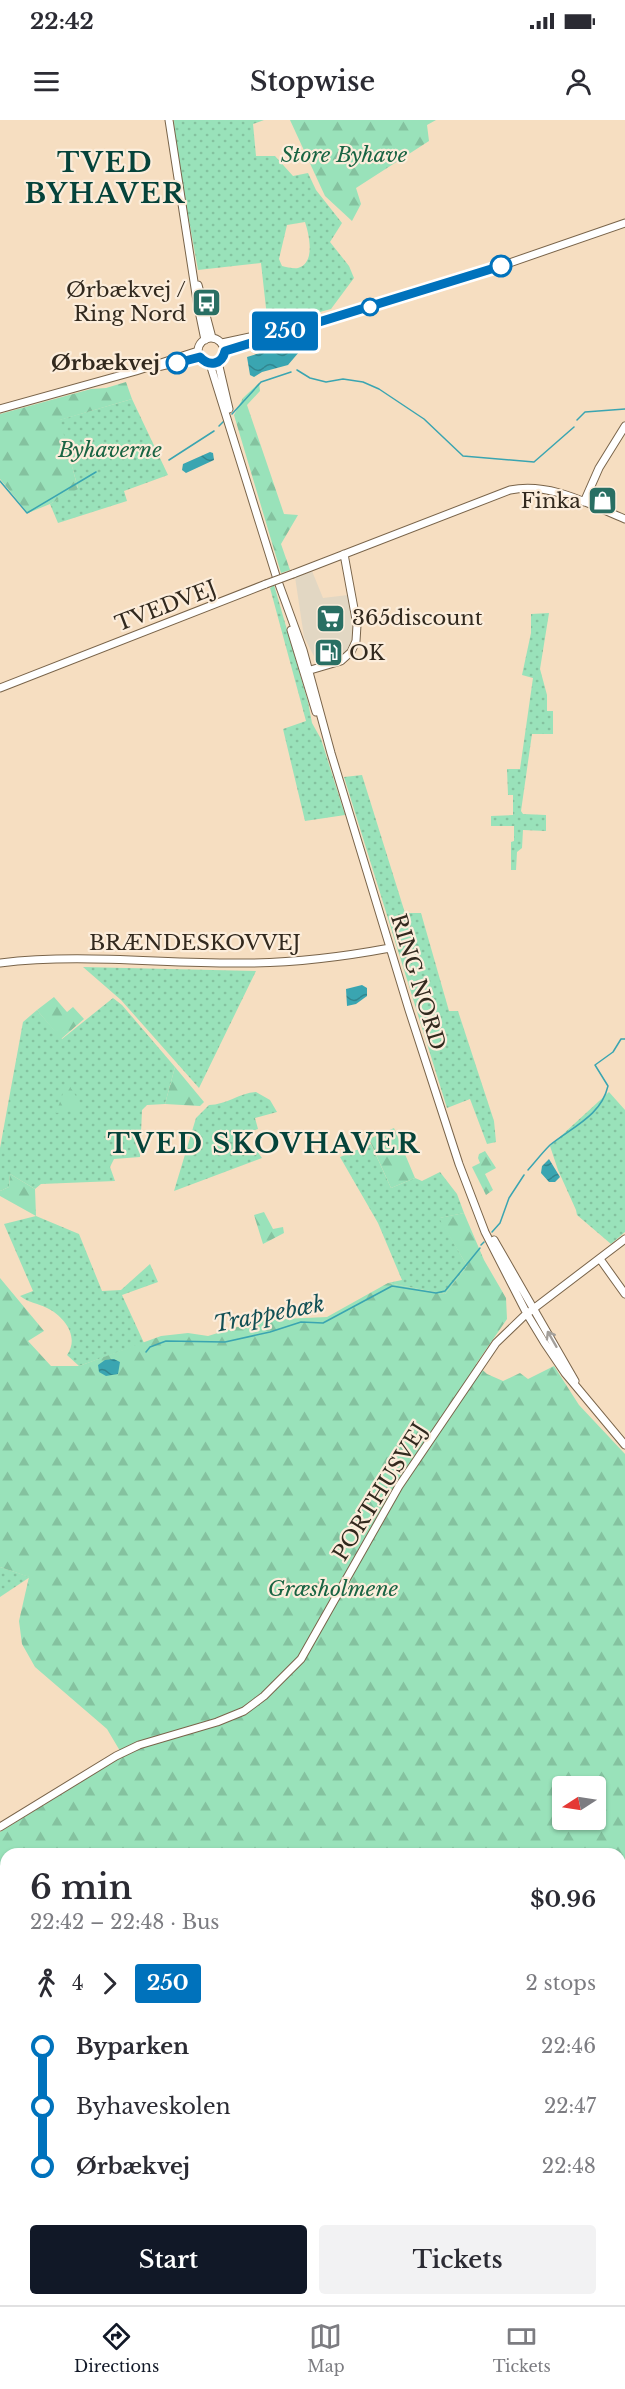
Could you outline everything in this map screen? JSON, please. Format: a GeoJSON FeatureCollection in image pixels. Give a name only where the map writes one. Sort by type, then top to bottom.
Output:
{"type":"FeatureCollection","features":[{"type":"Feature","properties":{"kind":"street"},"geometry":{"type":"LineString","coordinates":[[169,120],[197,302],[208,338],[223,347],[466,278],[625,223]]}},
{"type":"Feature","properties":{"kind":"street"},"geometry":{"type":"LineString","coordinates":[[0,409],[199,354],[208,338]]}},
{"type":"Feature","properties":{"kind":"street"},"geometry":{"type":"LineString","coordinates":[[199,354],[210,364],[218,362],[223,347]]}},
{"type":"Feature","properties":{"kind":"street","name":"RING NORD"},"geometry":{"type":"LineString","coordinates":[[218,362],[234,437]]}},
{"type":"Feature","properties":{"kind":"street","name":"RING NORD"},"geometry":{"type":"LineString","coordinates":[[210,364],[459,1164],[496,1254],[526,1314],[565,1373],[625,1445]]}},
{"type":"Feature","properties":{"kind":"street"},"geometry":{"type":"LineString","coordinates":[[584,502],[604,460],[625,426]]}},
{"type":"Feature","properties":{"kind":"street","name":"TVEDVEJ"},"geometry":{"type":"LineString","coordinates":[[0,688],[510,490],[540,487],[625,519]]}},
{"type":"Feature","properties":{"kind":"street"},"geometry":{"type":"LineString","coordinates":[[306,672],[341,662],[351,652],[356,641],[357,625],[344,554]]}},
{"type":"Feature","properties":{"kind":"street","name":"BRÆNDESKOVVEJ"},"geometry":{"type":"LineString","coordinates":[[0,963],[80,960],[263,963],[345,956],[390,948]]}},
{"type":"Feature","properties":{"kind":"street","name":"RING NORD"},"geometry":{"type":"LineString","coordinates":[[481,1220],[582,1393]]}},
{"type":"Feature","properties":{"kind":"street","name":"PORTHUSVEJ"},"geometry":{"type":"LineString","coordinates":[[0,1827],[139,1744],[217,1722],[244,1711],[264,1696],[301,1659],[399,1486],[496,1343],[526,1314],[625,1239]]}},
{"type":"Feature","properties":{"kind":"street"},"geometry":{"type":"LineString","coordinates":[[496,1254],[528,1307],[534,1309]]}},
{"type":"Feature","properties":{"kind":"street"},"geometry":{"type":"LineString","coordinates":[[600,1259],[625,1294]]}},
{"type":"Feature","properties":{"kind":"shaded area"},"geometry":{"type":"Polygon","coordinates":[[[312,571],[323,598],[348,595],[354,631],[350,646],[343,655],[317,662],[304,637],[295,577],[312,571]]]}},
{"type":"Feature","properties":{"kind":"green space"},"geometry":{"type":"Polygon","coordinates":[[[174,120],[264,120],[253,124],[256,156],[275,156],[293,176],[308,173],[316,190],[342,223],[330,242],[349,266],[354,278],[331,309],[268,326],[261,263],[198,270],[175,143],[174,120]],[[305,222],[287,225],[279,259],[282,266],[298,268],[307,260],[310,248],[305,222]]]}},
{"type":"Feature","properties":{"kind":"green space","name":"Store Byhave"},"geometry":{"type":"Polygon","coordinates":[[[290,120],[436,120],[427,125],[429,141],[356,188],[361,204],[352,221],[325,196],[290,120]]]}},
{"type":"Feature","properties":{"kind":"green space"},"geometry":{"type":"Polygon","coordinates":[[[126,382],[132,399],[60,420],[78,489],[28,513],[0,479],[0,414],[91,389],[106,388],[126,382]]]}},
{"type":"Feature","properties":{"kind":"green space"},"geometry":{"type":"Polygon","coordinates":[[[259,383],[260,391],[247,405],[284,514],[298,515],[281,544],[290,570],[281,573],[234,415],[243,398],[259,383]]]}},
{"type":"Feature","properties":{"kind":"green space","name":"Byhaverne"},"geometry":{"type":"Polygon","coordinates":[[[132,399],[168,475],[124,491],[127,501],[58,523],[50,504],[78,488],[59,420],[132,399]]]}},
{"type":"Feature","properties":{"kind":"green space"},"geometry":{"type":"Polygon","coordinates":[[[274,585],[312,723],[321,739],[345,815],[305,821],[283,729],[306,721],[270,588],[274,585]]]}},
{"type":"Feature","properties":{"kind":"green space"},"geometry":{"type":"Polygon","coordinates":[[[549,613],[540,669],[547,695],[547,711],[553,711],[553,734],[532,734],[521,811],[523,814],[546,815],[546,831],[523,830],[522,848],[517,852],[516,870],[511,870],[511,842],[514,841],[514,826],[491,826],[491,816],[513,815],[513,795],[508,795],[507,769],[520,769],[533,678],[522,675],[531,633],[531,614],[549,613]]]}},
{"type":"Feature","properties":{"kind":"green space"},"geometry":{"type":"Polygon","coordinates":[[[362,775],[405,913],[421,913],[449,1011],[458,1011],[494,1121],[496,1142],[487,1144],[470,1099],[447,1108],[344,777],[362,775]]]}},
{"type":"Feature","properties":{"kind":"green space"},"geometry":{"type":"Polygon","coordinates":[[[83,967],[256,971],[199,1088],[121,1000],[83,967]]]}},
{"type":"Feature","properties":{"kind":"green space"},"geometry":{"type":"Polygon","coordinates":[[[54,997],[67,1012],[73,1007],[84,1019],[61,1039],[37,1010],[54,997]]]}},
{"type":"Feature","properties":{"kind":"green space"},"geometry":{"type":"Polygon","coordinates":[[[113,998],[122,1005],[175,1067],[165,1104],[147,1105],[142,1110],[140,1157],[114,1159],[110,1167],[115,1181],[41,1184],[35,1189],[10,1174],[9,1187],[0,1191],[0,1148],[23,1022],[37,1010],[62,1039],[113,998]]]}},
{"type":"Feature","properties":{"kind":"green space"},"geometry":{"type":"Polygon","coordinates":[[[175,1067],[204,1102],[200,1106],[165,1104],[175,1067]]]}},
{"type":"Feature","properties":{"kind":"green space"},"geometry":{"type":"Polygon","coordinates":[[[67,1082],[84,1109],[56,1113],[67,1082]]]}},
{"type":"Feature","properties":{"kind":"green space"},"geometry":{"type":"Polygon","coordinates":[[[256,1092],[270,1100],[277,1112],[255,1118],[258,1129],[238,1135],[246,1155],[257,1151],[262,1158],[174,1191],[196,1118],[209,1105],[256,1092]]]}},
{"type":"Feature","properties":{"kind":"green space"},"geometry":{"type":"Polygon","coordinates":[[[609,1092],[625,1110],[625,1232],[611,1244],[577,1215],[550,1146],[609,1092]]]}},
{"type":"Feature","properties":{"kind":"green space"},"geometry":{"type":"Polygon","coordinates":[[[394,1128],[415,1178],[391,1188],[369,1139],[394,1128]]]}},
{"type":"Feature","properties":{"kind":"green space"},"geometry":{"type":"Polygon","coordinates":[[[371,1144],[391,1188],[415,1178],[422,1181],[440,1172],[457,1194],[464,1213],[440,1218],[467,1266],[445,1294],[388,1283],[402,1280],[378,1223],[340,1157],[371,1144]]]}},
{"type":"Feature","properties":{"kind":"green space"},"geometry":{"type":"Polygon","coordinates":[[[485,1151],[496,1168],[485,1174],[493,1190],[486,1195],[472,1167],[480,1163],[479,1154],[485,1151]]]}},
{"type":"Feature","properties":{"kind":"green space"},"geometry":{"type":"Polygon","coordinates":[[[10,1174],[35,1189],[36,1216],[0,1196],[0,1191],[9,1187],[10,1174]]]}},
{"type":"Feature","properties":{"kind":"green space"},"geometry":{"type":"Polygon","coordinates":[[[264,1212],[273,1229],[283,1227],[284,1233],[263,1244],[254,1215],[264,1212]]]}},
{"type":"Feature","properties":{"kind":"green space","name":"Græsholmene"},"geometry":{"type":"Polygon","coordinates":[[[464,1213],[484,1260],[506,1298],[507,1319],[476,1364],[487,1374],[503,1381],[520,1373],[528,1379],[554,1366],[579,1405],[625,1454],[625,1848],[0,1848],[0,1832],[123,1756],[107,1729],[35,1667],[22,1644],[19,1621],[29,1577],[0,1567],[0,1278],[44,1331],[28,1341],[51,1366],[79,1366],[161,1336],[188,1333],[208,1336],[260,1320],[327,1317],[388,1283],[445,1294],[467,1266],[439,1218],[464,1213]]]}},
{"type":"Feature","properties":{"kind":"green space"},"geometry":{"type":"Polygon","coordinates":[[[36,1216],[79,1234],[102,1291],[121,1290],[150,1264],[158,1282],[122,1295],[144,1343],[79,1366],[67,1355],[72,1341],[64,1322],[43,1306],[20,1296],[33,1291],[4,1224],[36,1216]]]}},
{"type":"Feature","properties":{"kind":"green space"},"geometry":{"type":"Polygon","coordinates":[[[0,1567],[30,1577],[0,1597],[0,1567]]]}},
{"type":"Feature","properties":{"kind":"water"},"geometry":{"type":"Polygon","coordinates":[[[302,340],[305,345],[288,365],[262,372],[254,377],[250,375],[247,357],[302,340]]]}},
{"type":"Feature","properties":{"kind":"water"},"geometry":{"type":"Polygon","coordinates":[[[210,452],[213,453],[214,460],[186,473],[182,470],[183,464],[210,452]]]}},
{"type":"Feature","properties":{"kind":"water"},"geometry":{"type":"Polygon","coordinates":[[[362,985],[367,988],[367,996],[356,1004],[347,1006],[346,989],[362,985]]]}},
{"type":"Feature","properties":{"kind":"water"},"geometry":{"type":"Polygon","coordinates":[[[549,1159],[560,1177],[555,1182],[549,1182],[541,1173],[542,1166],[549,1159]]]}},
{"type":"Feature","properties":{"kind":"water"},"geometry":{"type":"Polygon","coordinates":[[[114,1359],[120,1362],[118,1374],[106,1376],[99,1372],[98,1365],[105,1360],[114,1359]]]}},
{"type":"Feature","properties":{"kind":"waterway"},"geometry":{"type":"LineString","coordinates":[[297,370],[310,378],[326,382],[343,379],[363,382],[379,389],[424,419],[463,456],[534,462],[574,427]]}},
{"type":"Feature","properties":{"kind":"waterway"},"geometry":{"type":"LineString","coordinates":[[232,414],[261,382],[291,372]]}},
{"type":"Feature","properties":{"kind":"waterway"},"geometry":{"type":"LineString","coordinates":[[577,420],[585,412],[625,409]]}},
{"type":"Feature","properties":{"kind":"waterway"},"geometry":{"type":"LineString","coordinates":[[219,426],[225,420]]}},
{"type":"Feature","properties":{"kind":"waterway"},"geometry":{"type":"LineString","coordinates":[[169,460],[214,431]]}},
{"type":"Feature","properties":{"kind":"waterway"},"geometry":{"type":"LineString","coordinates":[[0,481],[27,513],[96,472]]}},
{"type":"Feature","properties":{"kind":"waterway","name":"Trappebæk"},"geometry":{"type":"LineString","coordinates":[[528,1170],[550,1145],[585,1120],[599,1105],[608,1086],[595,1065],[613,1052],[621,1039],[625,1039]]}},
{"type":"Feature","properties":{"kind":"waterway","name":"Trappebæk"},"geometry":{"type":"LineString","coordinates":[[492,1232],[500,1223],[509,1198],[524,1175]]}},
{"type":"Feature","properties":{"kind":"waterway","name":"Trappebæk"},"geometry":{"type":"LineString","coordinates":[[481,1245],[484,1242]]}},
{"type":"Feature","properties":{"kind":"waterway","name":"Trappebæk"},"geometry":{"type":"LineString","coordinates":[[146,1352],[150,1347],[166,1341],[225,1342],[301,1322],[323,1323],[392,1286],[436,1293],[445,1291],[480,1248]]}},
{"type":"Feature","properties":{"kind":"bus line","name":"250"},"geometry":{"type":"LineString","coordinates":[[177,363],[200,357],[206,363],[214,364],[222,359],[225,351],[290,329],[405,297],[501,266]]}},
{"type":"Feature","properties":{"kind":"place","name":"Ørbækvej / Ring Nord"},"geometry":{"type":"Point","coordinates":[207,302]}},
{"type":"Feature","properties":{"kind":"place","name":"Ørbækvej"},"geometry":{"type":"Point","coordinates":[177,363]}},
{"type":"Feature","properties":{"kind":"place","name":"Finka"},"geometry":{"type":"Point","coordinates":[602,501]}},
{"type":"Feature","properties":{"kind":"place","name":"365discount"},"geometry":{"type":"Point","coordinates":[331,618]}},
{"type":"Feature","properties":{"kind":"place","name":"OK"},"geometry":{"type":"Point","coordinates":[328,653]}},
{"type":"Feature","properties":{"kind":"district","name":"TVED BYHAVER"},"geometry":{"type":"Point","coordinates":[105,178]}},
{"type":"Feature","properties":{"kind":"district","name":"TVED SKOVHAVER"},"geometry":{"type":"Point","coordinates":[264,1143]}}]}
